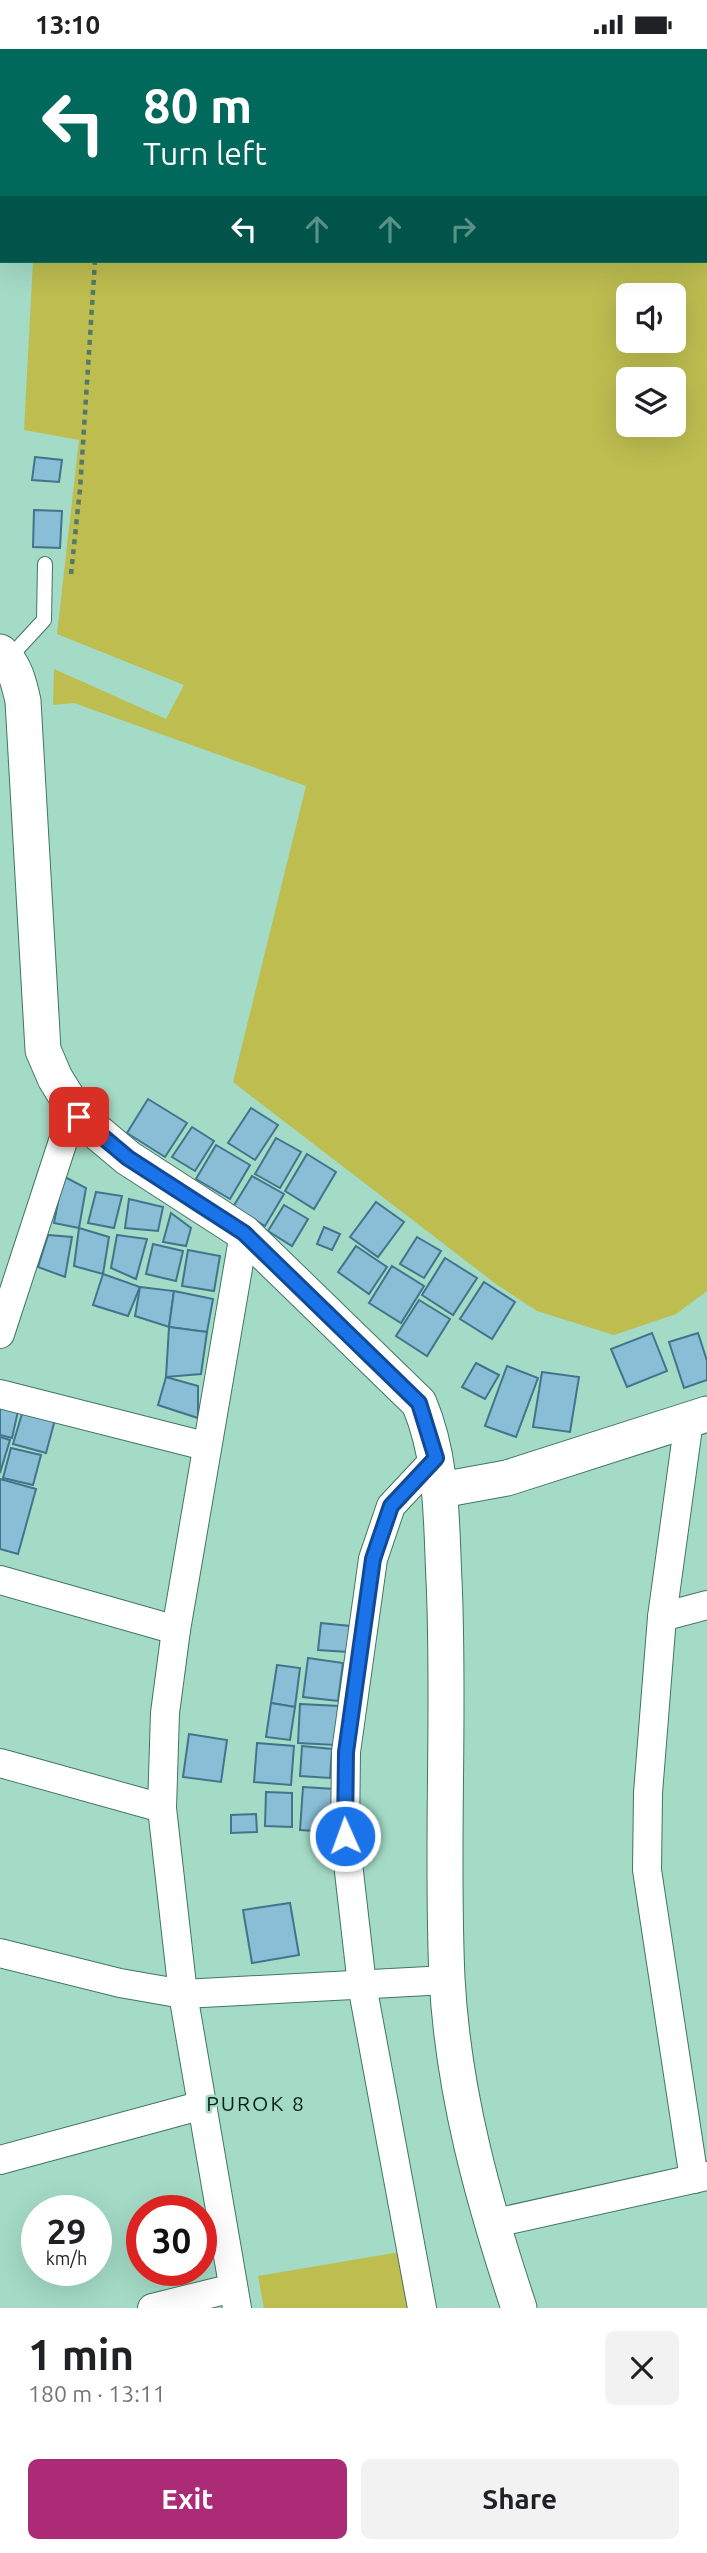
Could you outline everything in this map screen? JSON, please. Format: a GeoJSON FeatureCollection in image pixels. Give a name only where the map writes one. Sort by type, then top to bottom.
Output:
{"type":"FeatureCollection","features":[{"type":"Feature","properties":{"kind":"street"},"geometry":{"type":"LineString","coordinates":[[4,656],[17,677],[23,701],[43,1051],[55,1078],[79,1117],[128,1158],[244,1233],[419,1403],[438,1474],[447,1641],[447,1980],[464,2117],[491,2224],[519,2308]]}},
{"type":"Feature","properties":{"kind":"street"},"geometry":{"type":"LineString","coordinates":[[0,1334],[64,1139],[79,1117]]}},
{"type":"Feature","properties":{"kind":"street"},"geometry":{"type":"LineString","coordinates":[[152,2308],[235,2298],[183,1994],[162,1808],[165,1713],[176,1630],[205,1446],[244,1233]]}},
{"type":"Feature","properties":{"kind":"street"},"geometry":{"type":"LineString","coordinates":[[0,1394],[205,1446]]}},
{"type":"Feature","properties":{"kind":"street"},"geometry":{"type":"LineString","coordinates":[[422,2308],[362,1985],[345,1836],[346,1752],[373,1559],[380,1532],[391,1506],[438,1474],[506,1478],[698,1417],[662,1617],[648,1793],[647,1870],[701,2178],[491,2224]]}},
{"type":"Feature","properties":{"kind":"street"},"geometry":{"type":"LineString","coordinates":[[0,1580],[176,1630]]}},
{"type":"Feature","properties":{"kind":"street"},"geometry":{"type":"LineString","coordinates":[[662,1617],[707,1605]]}},
{"type":"Feature","properties":{"kind":"street"},"geometry":{"type":"LineString","coordinates":[[0,1763],[162,1808]]}},
{"type":"Feature","properties":{"kind":"street"},"geometry":{"type":"LineString","coordinates":[[0,1953],[120,1983],[183,1994],[447,1980]]}},
{"type":"Feature","properties":{"kind":"street"},"geometry":{"type":"LineString","coordinates":[[0,2160],[203,2105]]}},
{"type":"Feature","properties":{"kind":"lane"},"geometry":{"type":"LineString","coordinates":[[4,656],[44,620],[45,564]]}},
{"type":"Feature","properties":{"kind":"path"},"geometry":{"type":"LineString","coordinates":[[70,577],[80,489],[95,263]]}},
{"type":"Feature","properties":{"kind":"shaded area"},"geometry":{"type":"Polygon","coordinates":[[[33,263],[707,263],[707,1291],[676,1314],[614,1335],[537,1311],[496,1284],[233,1082],[306,786],[74,703],[53,705],[54,669],[166,719],[184,685],[57,634],[79,440],[24,430],[33,263]]]}},
{"type":"Feature","properties":{"kind":"shaded area"},"geometry":{"type":"Polygon","coordinates":[[[400,2252],[412,2308],[264,2308],[258,2276],[400,2252]]]}},
{"type":"Feature","properties":{"kind":"building"},"geometry":{"type":"Polygon","coordinates":[[[35,457],[62,460],[59,482],[32,480],[35,457]]]}},
{"type":"Feature","properties":{"kind":"building"},"geometry":{"type":"Polygon","coordinates":[[[34,510],[62,511],[60,548],[33,547],[34,510]]]}},
{"type":"Feature","properties":{"kind":"building"},"geometry":{"type":"Polygon","coordinates":[[[148,1099],[187,1123],[165,1157],[127,1133],[148,1099]]]}},
{"type":"Feature","properties":{"kind":"building"},"geometry":{"type":"Polygon","coordinates":[[[251,1108],[278,1125],[255,1160],[228,1143],[251,1108]]]}},
{"type":"Feature","properties":{"kind":"building"},"geometry":{"type":"Polygon","coordinates":[[[192,1127],[214,1141],[195,1171],[172,1157],[192,1127]]]}},
{"type":"Feature","properties":{"kind":"building"},"geometry":{"type":"Polygon","coordinates":[[[276,1138],[301,1152],[280,1188],[255,1174],[276,1138]]]}},
{"type":"Feature","properties":{"kind":"building"},"geometry":{"type":"Polygon","coordinates":[[[216,1145],[250,1165],[230,1199],[196,1179],[216,1145]]]}},
{"type":"Feature","properties":{"kind":"building"},"geometry":{"type":"Polygon","coordinates":[[[307,1154],[336,1172],[314,1209],[285,1191],[307,1154]]]}},
{"type":"Feature","properties":{"kind":"building"},"geometry":{"type":"Polygon","coordinates":[[[63,1176],[86,1188],[79,1228],[54,1223],[63,1176]]]}},
{"type":"Feature","properties":{"kind":"building"},"geometry":{"type":"Polygon","coordinates":[[[252,1176],[284,1194],[265,1226],[233,1207],[252,1176]]]}},
{"type":"Feature","properties":{"kind":"building"},"geometry":{"type":"Polygon","coordinates":[[[96,1192],[122,1196],[114,1228],[88,1223],[96,1192]]]}},
{"type":"Feature","properties":{"kind":"building"},"geometry":{"type":"Polygon","coordinates":[[[129,1199],[163,1207],[158,1231],[125,1228],[129,1199]]]}},
{"type":"Feature","properties":{"kind":"building"},"geometry":{"type":"Polygon","coordinates":[[[376,1202],[404,1222],[378,1257],[350,1237],[376,1202]]]}},
{"type":"Feature","properties":{"kind":"building"},"geometry":{"type":"Polygon","coordinates":[[[284,1205],[308,1219],[292,1246],[268,1231],[284,1205]]]}},
{"type":"Feature","properties":{"kind":"building"},"geometry":{"type":"Polygon","coordinates":[[[171,1213],[191,1228],[186,1246],[163,1242],[171,1213]]]}},
{"type":"Feature","properties":{"kind":"building"},"geometry":{"type":"Polygon","coordinates":[[[324,1227],[340,1234],[332,1250],[317,1244],[324,1227]]]}},
{"type":"Feature","properties":{"kind":"building"},"geometry":{"type":"Polygon","coordinates":[[[79,1228],[109,1237],[103,1274],[74,1266],[79,1228]]]}},
{"type":"Feature","properties":{"kind":"building"},"geometry":{"type":"Polygon","coordinates":[[[48,1235],[72,1237],[65,1277],[38,1267],[48,1235]]]}},
{"type":"Feature","properties":{"kind":"building"},"geometry":{"type":"Polygon","coordinates":[[[117,1235],[147,1239],[136,1279],[111,1268],[117,1235]]]}},
{"type":"Feature","properties":{"kind":"building"},"geometry":{"type":"Polygon","coordinates":[[[417,1237],[441,1251],[424,1278],[400,1264],[417,1237]]]}},
{"type":"Feature","properties":{"kind":"building"},"geometry":{"type":"Polygon","coordinates":[[[153,1244],[183,1251],[176,1281],[146,1274],[153,1244]]]}},
{"type":"Feature","properties":{"kind":"building"},"geometry":{"type":"Polygon","coordinates":[[[356,1246],[387,1267],[369,1294],[338,1272],[356,1246]]]}},
{"type":"Feature","properties":{"kind":"building"},"geometry":{"type":"Polygon","coordinates":[[[188,1250],[220,1256],[214,1291],[182,1286],[188,1250]]]}},
{"type":"Feature","properties":{"kind":"building"},"geometry":{"type":"Polygon","coordinates":[[[445,1258],[477,1278],[453,1315],[422,1295],[445,1258]]]}},
{"type":"Feature","properties":{"kind":"building"},"geometry":{"type":"Polygon","coordinates":[[[392,1266],[424,1286],[401,1323],[369,1303],[392,1266]]]}},
{"type":"Feature","properties":{"kind":"building"},"geometry":{"type":"Polygon","coordinates":[[[103,1274],[140,1287],[128,1316],[93,1305],[103,1274]]]}},
{"type":"Feature","properties":{"kind":"building"},"geometry":{"type":"Polygon","coordinates":[[[484,1282],[515,1302],[492,1339],[460,1319],[484,1282]]]}},
{"type":"Feature","properties":{"kind":"building"},"geometry":{"type":"Polygon","coordinates":[[[140,1287],[174,1291],[169,1327],[135,1316],[140,1287]]]}},
{"type":"Feature","properties":{"kind":"building"},"geometry":{"type":"Polygon","coordinates":[[[174,1291],[213,1299],[207,1332],[169,1327],[174,1291]]]}},
{"type":"Feature","properties":{"kind":"building"},"geometry":{"type":"Polygon","coordinates":[[[419,1300],[450,1319],[427,1356],[396,1336],[419,1300]]]}},
{"type":"Feature","properties":{"kind":"building"},"geometry":{"type":"Polygon","coordinates":[[[169,1327],[207,1332],[201,1374],[166,1377],[169,1327]]]}},
{"type":"Feature","properties":{"kind":"building"},"geometry":{"type":"Polygon","coordinates":[[[652,1333],[667,1371],[627,1387],[611,1349],[652,1333]]]}},
{"type":"Feature","properties":{"kind":"building"},"geometry":{"type":"Polygon","coordinates":[[[698,1333],[707,1361],[707,1380],[684,1388],[669,1342],[698,1333]]]}},
{"type":"Feature","properties":{"kind":"building"},"geometry":{"type":"Polygon","coordinates":[[[476,1363],[499,1375],[485,1399],[462,1387],[476,1363]]]}},
{"type":"Feature","properties":{"kind":"building"},"geometry":{"type":"Polygon","coordinates":[[[507,1366],[538,1378],[516,1437],[485,1426],[507,1366]]]}},
{"type":"Feature","properties":{"kind":"building"},"geometry":{"type":"Polygon","coordinates":[[[542,1372],[579,1377],[570,1432],[533,1427],[542,1372]]]}},
{"type":"Feature","properties":{"kind":"building"},"geometry":{"type":"Polygon","coordinates":[[[166,1377],[198,1386],[198,1418],[158,1405],[166,1377]]]}},
{"type":"Feature","properties":{"kind":"building"},"geometry":{"type":"Polygon","coordinates":[[[0,1397],[20,1402],[12,1438],[0,1435],[0,1397]]]}},
{"type":"Feature","properties":{"kind":"building"},"geometry":{"type":"Polygon","coordinates":[[[24,1407],[56,1416],[46,1453],[13,1444],[24,1407]]]}},
{"type":"Feature","properties":{"kind":"building"},"geometry":{"type":"Polygon","coordinates":[[[0,1437],[10,1440],[0,1473],[0,1437]]]}},
{"type":"Feature","properties":{"kind":"building"},"geometry":{"type":"Polygon","coordinates":[[[11,1448],[41,1455],[33,1485],[3,1478],[11,1448]]]}},
{"type":"Feature","properties":{"kind":"building"},"geometry":{"type":"Polygon","coordinates":[[[0,1479],[36,1489],[18,1554],[0,1549],[0,1479]]]}},
{"type":"Feature","properties":{"kind":"building"},"geometry":{"type":"Polygon","coordinates":[[[321,1623],[350,1626],[348,1652],[318,1650],[321,1623]]]}},
{"type":"Feature","properties":{"kind":"building"},"geometry":{"type":"Polygon","coordinates":[[[308,1658],[343,1663],[338,1701],[303,1697],[308,1658]]]}},
{"type":"Feature","properties":{"kind":"building"},"geometry":{"type":"Polygon","coordinates":[[[277,1665],[300,1668],[295,1707],[271,1703],[277,1665]]]}},
{"type":"Feature","properties":{"kind":"building"},"geometry":{"type":"Polygon","coordinates":[[[271,1703],[295,1707],[290,1740],[266,1737],[271,1703]]]}},
{"type":"Feature","properties":{"kind":"building"},"geometry":{"type":"Polygon","coordinates":[[[300,1704],[339,1706],[336,1745],[298,1743],[300,1704]]]}},
{"type":"Feature","properties":{"kind":"building"},"geometry":{"type":"Polygon","coordinates":[[[189,1734],[227,1740],[221,1782],[183,1777],[189,1734]]]}},
{"type":"Feature","properties":{"kind":"building"},"geometry":{"type":"Polygon","coordinates":[[[257,1743],[294,1746],[291,1785],[254,1782],[257,1743]]]}},
{"type":"Feature","properties":{"kind":"building"},"geometry":{"type":"Polygon","coordinates":[[[302,1746],[332,1749],[330,1778],[300,1776],[302,1746]]]}},
{"type":"Feature","properties":{"kind":"building"},"geometry":{"type":"Polygon","coordinates":[[[303,1787],[335,1789],[333,1832],[300,1830],[303,1787]]]}},
{"type":"Feature","properties":{"kind":"building"},"geometry":{"type":"Polygon","coordinates":[[[266,1792],[292,1793],[292,1827],[265,1826],[266,1792]]]}},
{"type":"Feature","properties":{"kind":"building"},"geometry":{"type":"Polygon","coordinates":[[[256,1814],[257,1832],[231,1833],[231,1815],[256,1814]]]}},
{"type":"Feature","properties":{"kind":"building"},"geometry":{"type":"Polygon","coordinates":[[[290,1903],[299,1955],[252,1963],[243,1910],[290,1903]]]}},
{"type":"Feature","properties":{"kind":"district","name":"PUROK 8"},"geometry":{"type":"Point","coordinates":[256,2103]}},
{"type":"Feature","properties":{"kind":"route"},"geometry":{"type":"LineString","coordinates":[[79,1117],[128,1158],[244,1233],[419,1403],[427,1422],[436,1458],[391,1506],[373,1559],[346,1752],[343,1794],[345,1836]]}}]}
